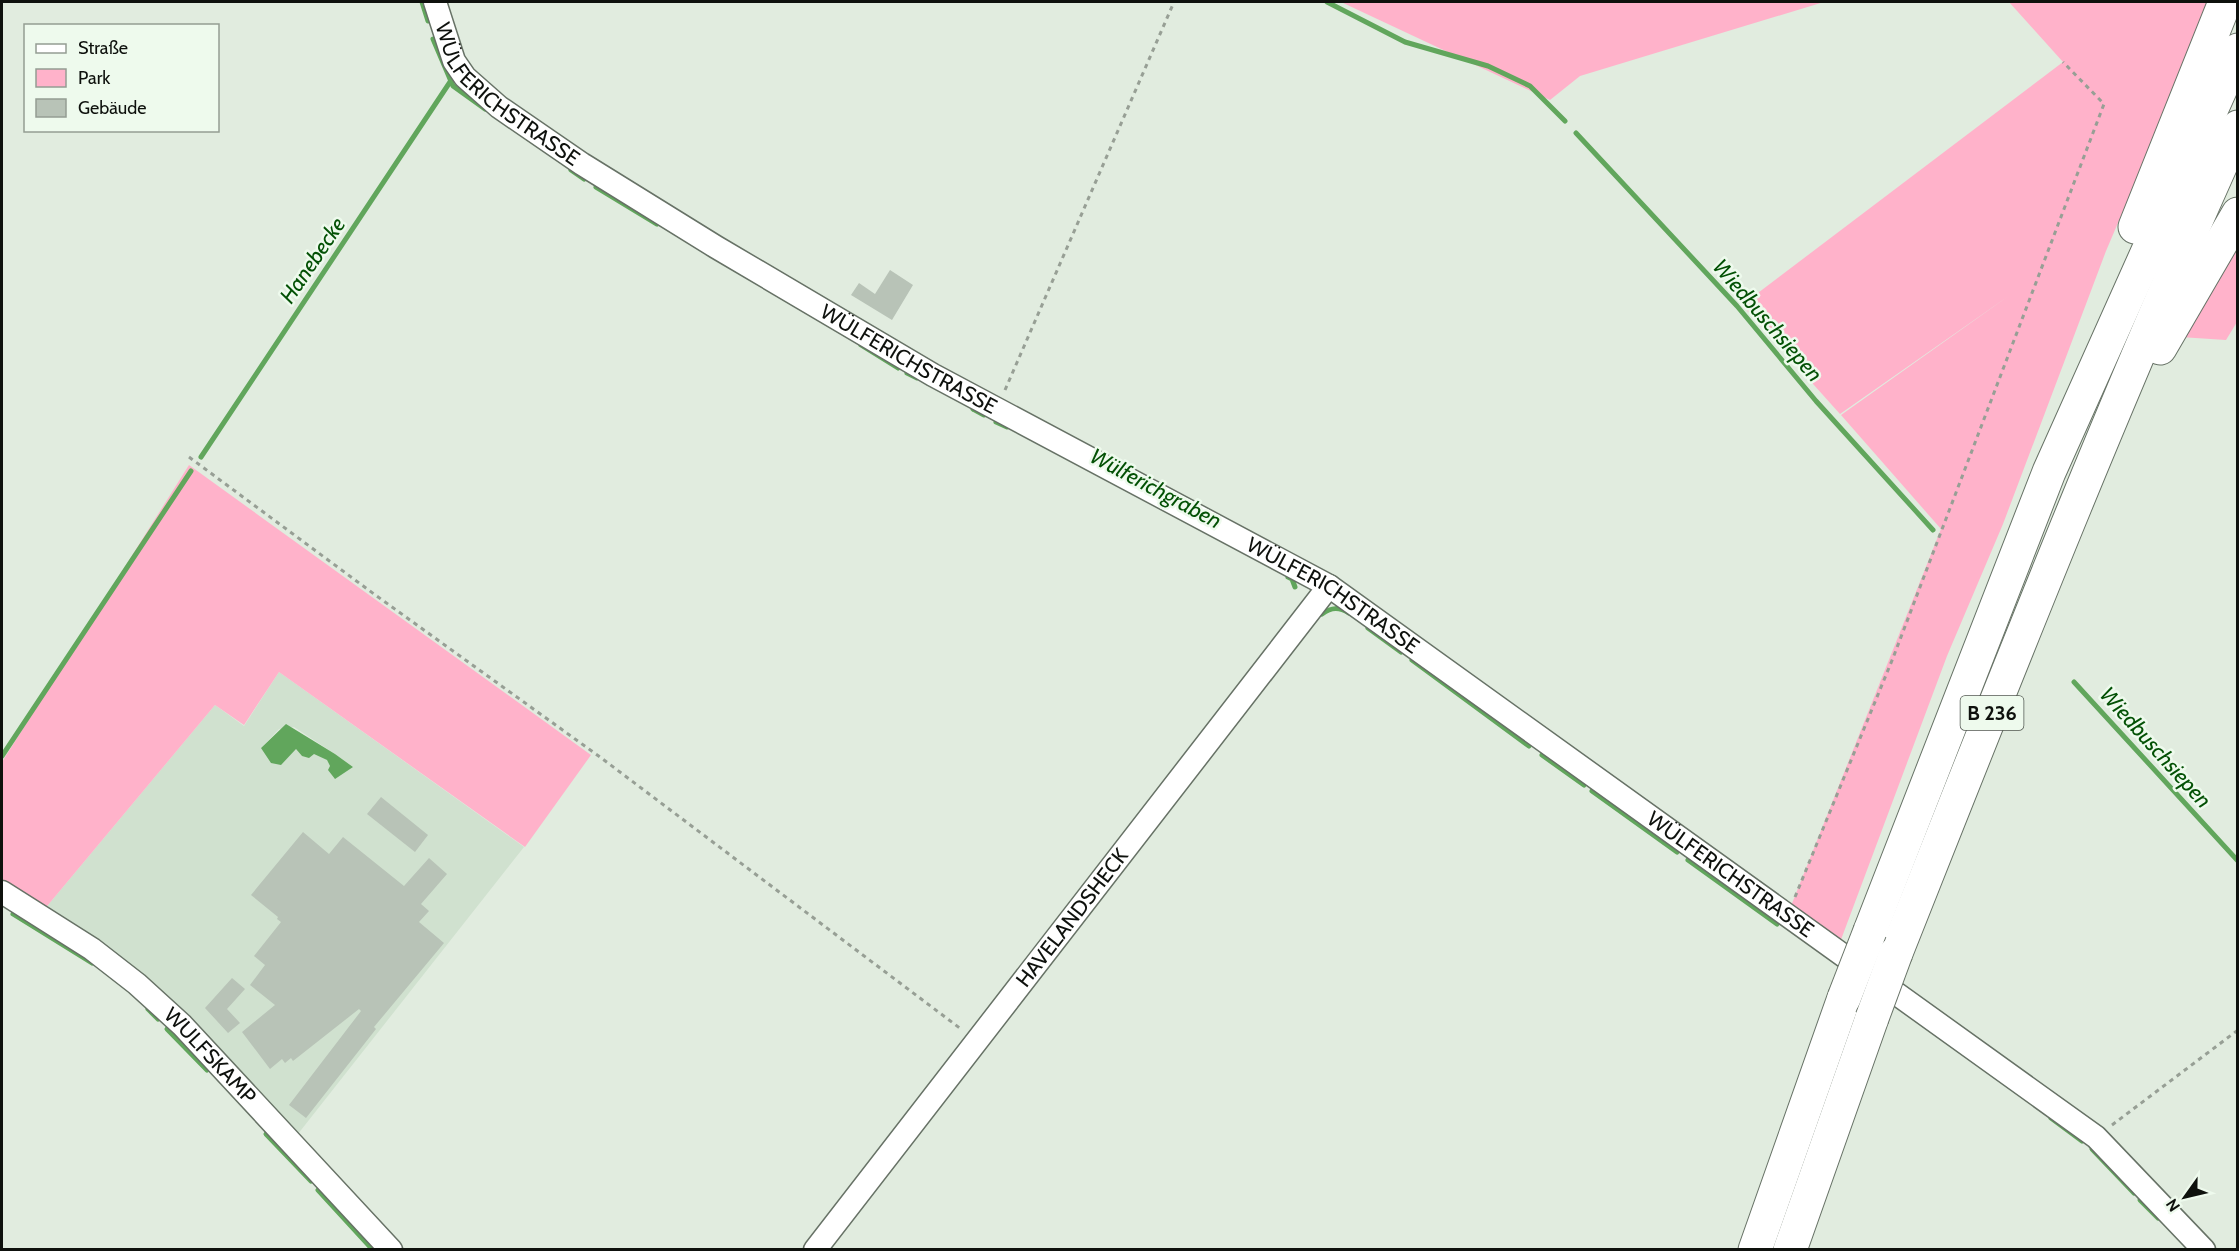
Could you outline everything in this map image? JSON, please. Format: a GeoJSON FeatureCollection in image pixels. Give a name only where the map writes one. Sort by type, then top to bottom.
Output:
{"type":"FeatureCollection","features":[{"type":"Feature","properties":{"kind":"highway"},"geometry":{"type":"LineString","coordinates":[[2049,472],[2124,256],[2225,2]]}},
{"type":"Feature","properties":{"kind":"highway","name":"B 236"},"geometry":{"type":"LineString","coordinates":[[1755,1250],[1844,998],[2049,472],[2238,50]]}},
{"type":"Feature","properties":{"kind":"highway","name":"B 236"},"geometry":{"type":"LineString","coordinates":[[1790,1250],[1896,953],[2089,474],[2197,216],[2238,127]]}},
{"type":"Feature","properties":{"kind":"highway"},"geometry":{"type":"LineString","coordinates":[[2089,474],[2129,417],[2158,351],[2238,214]]}},
{"type":"Feature","properties":{"kind":"street","name":"WÜLFERICHSTRASSE"},"geometry":{"type":"LineString","coordinates":[[435,2],[454,61],[465,77],[498,107],[582,164],[716,247],[933,375],[1329,586],[2096,1137],[2205,1250]]}},
{"type":"Feature","properties":{"kind":"street","name":"HAVELANDSHECK"},"geometry":{"type":"LineString","coordinates":[[815,1250],[1329,586]]}},
{"type":"Feature","properties":{"kind":"street","name":"WULFSKAMP"},"geometry":{"type":"LineString","coordinates":[[2,892],[92,950],[137,984],[182,1025],[391,1250]]}},
{"type":"Feature","properties":{"kind":"path"},"geometry":{"type":"LineString","coordinates":[[996,409],[1174,2]]}},
{"type":"Feature","properties":{"kind":"path"},"geometry":{"type":"LineString","coordinates":[[1787,916],[1893,658],[2104,104],[2063,62]]}},
{"type":"Feature","properties":{"kind":"path"},"geometry":{"type":"LineString","coordinates":[[189,457],[600,757],[977,1040]]}},
{"type":"Feature","properties":{"kind":"path"},"geometry":{"type":"LineString","coordinates":[[2096,1137],[2238,1030]]}},
{"type":"Feature","properties":{"kind":"shaded area"},"geometry":{"type":"Polygon","coordinates":[[[279,672],[524,847],[294,1139],[43,911],[215,705],[244,726],[279,672]],[[294,727],[279,729],[261,748],[296,749],[302,756],[314,753],[327,760],[330,766],[353,767],[294,727]]]}},
{"type":"Feature","properties":{"kind":"shaded area"},"geometry":{"type":"Polygon","coordinates":[[[286,724],[353,767],[335,779],[328,770],[330,766],[327,760],[314,754],[309,758],[302,756],[296,749],[281,765],[271,763],[261,748],[286,724]]]}},
{"type":"Feature","properties":{"kind":"green space"},"geometry":{"type":"Polygon","coordinates":[[[1341,2],[1824,2],[1580,76],[1550,100],[1341,2]]]}},
{"type":"Feature","properties":{"kind":"green space"},"geometry":{"type":"Polygon","coordinates":[[[2009,2],[2212,2],[2106,251],[2003,524],[1947,656],[1839,945],[1789,911],[1941,529],[1841,415],[2010,295],[1840,414],[1742,305],[2063,62],[2009,2]]]}},
{"type":"Feature","properties":{"kind":"green space"},"geometry":{"type":"Polygon","coordinates":[[[2237,236],[2237,322],[2226,340],[2180,337],[2237,236]]]}},
{"type":"Feature","properties":{"kind":"green space"},"geometry":{"type":"Polygon","coordinates":[[[189,465],[591,755],[525,847],[279,672],[244,725],[215,705],[43,911],[2,885],[2,762],[189,465]]]}},
{"type":"Feature","properties":{"kind":"building"},"geometry":{"type":"Polygon","coordinates":[[[890,270],[913,285],[892,320],[851,295],[859,283],[875,294],[890,270]]]}},
{"type":"Feature","properties":{"kind":"building"},"geometry":{"type":"Polygon","coordinates":[[[381,797],[428,835],[415,852],[367,814],[381,797]]]}},
{"type":"Feature","properties":{"kind":"building"},"geometry":{"type":"Polygon","coordinates":[[[303,832],[329,854],[343,837],[404,886],[429,858],[447,874],[421,904],[429,911],[419,922],[444,943],[374,1027],[376,1029],[306,1118],[289,1105],[361,1011],[359,1009],[293,1061],[291,1058],[285,1063],[282,1059],[270,1069],[242,1032],[275,1005],[250,985],[265,965],[254,956],[281,922],[251,895],[303,832]]]}},
{"type":"Feature","properties":{"kind":"building"},"geometry":{"type":"Polygon","coordinates":[[[232,978],[245,989],[227,1009],[240,1023],[228,1033],[205,1008],[232,978]]]}},
{"type":"Feature","properties":{"kind":"waterway","name":"Wülferichgraben"},"geometry":{"type":"LineString","coordinates":[[422,2],[428,21]]}},
{"type":"Feature","properties":{"kind":"waterway","name":"Wiedbuschsiepen"},"geometry":{"type":"LineString","coordinates":[[1327,2],[1405,42],[1488,66],[1530,86],[1565,121]]}},
{"type":"Feature","properties":{"kind":"waterway","name":"Hanebecke"},"geometry":{"type":"LineString","coordinates":[[433,39],[453,86],[485,109]]}},
{"type":"Feature","properties":{"kind":"waterway","name":"Hanebecke"},"geometry":{"type":"LineString","coordinates":[[201,457],[450,82]]}},
{"type":"Feature","properties":{"kind":"waterway","name":"Wiedbuschsiepen"},"geometry":{"type":"LineString","coordinates":[[1576,133],[1737,306],[1816,401],[1933,530]]}},
{"type":"Feature","properties":{"kind":"waterway","name":"Wülferichgraben"},"geometry":{"type":"LineString","coordinates":[[571,170],[584,179]]}},
{"type":"Feature","properties":{"kind":"waterway","name":"Wülferichgraben"},"geometry":{"type":"LineString","coordinates":[[596,187],[657,224]]}},
{"type":"Feature","properties":{"kind":"waterway","name":"Wülferichgraben"},"geometry":{"type":"LineString","coordinates":[[861,345],[898,368]]}},
{"type":"Feature","properties":{"kind":"waterway","name":"Wülferichgraben"},"geometry":{"type":"LineString","coordinates":[[907,373],[917,378]]}},
{"type":"Feature","properties":{"kind":"waterway","name":"Wülferichgraben"},"geometry":{"type":"LineString","coordinates":[[973,409],[984,415]]}},
{"type":"Feature","properties":{"kind":"waterway","name":"Wülferichgraben"},"geometry":{"type":"LineString","coordinates":[[996,422],[1007,427]]}},
{"type":"Feature","properties":{"kind":"waterway","name":"Hanebecke"},"geometry":{"type":"LineString","coordinates":[[2,756],[191,471]]}},
{"type":"Feature","properties":{"kind":"waterway","name":"Wülferichgraben"},"geometry":{"type":"LineString","coordinates":[[1288,577],[1292,579],[1295,587]]}},
{"type":"Feature","properties":{"kind":"waterway","name":"Wülferichgraben"},"geometry":{"type":"LineString","coordinates":[[1322,614],[1336,609],[1349,613]]}},
{"type":"Feature","properties":{"kind":"waterway","name":"Wülferichgraben"},"geometry":{"type":"LineString","coordinates":[[1368,628],[1401,652]]}},
{"type":"Feature","properties":{"kind":"waterway","name":"Wülferichgraben"},"geometry":{"type":"LineString","coordinates":[[1412,660],[1529,746]]}},
{"type":"Feature","properties":{"kind":"waterway","name":"Wiedbuschsiepen"},"geometry":{"type":"LineString","coordinates":[[2074,682],[2238,861]]}},
{"type":"Feature","properties":{"kind":"waterway","name":"Wülferichgraben"},"geometry":{"type":"LineString","coordinates":[[1542,755],[1584,785]]}},
{"type":"Feature","properties":{"kind":"waterway","name":"Wülferichgraben"},"geometry":{"type":"LineString","coordinates":[[1592,791],[1677,852]]}},
{"type":"Feature","properties":{"kind":"waterway","name":"Wülferichgraben"},"geometry":{"type":"LineString","coordinates":[[1688,860],[1777,924]]}},
{"type":"Feature","properties":{"kind":"waterway","name":"Hanebecke"},"geometry":{"type":"LineString","coordinates":[[13,914],[92,963]]}},
{"type":"Feature","properties":{"kind":"waterway","name":"Hanebecke"},"geometry":{"type":"LineString","coordinates":[[148,1009],[158,1019]]}},
{"type":"Feature","properties":{"kind":"waterway","name":"Hanebecke"},"geometry":{"type":"LineString","coordinates":[[167,1029],[207,1070]]}},
{"type":"Feature","properties":{"kind":"waterway"},"geometry":{"type":"LineString","coordinates":[[2051,1118],[2082,1141]]}},
{"type":"Feature","properties":{"kind":"waterway","name":"Hanebecke"},"geometry":{"type":"LineString","coordinates":[[266,1134],[311,1181]]}},
{"type":"Feature","properties":{"kind":"waterway"},"geometry":{"type":"LineString","coordinates":[[2092,1149],[2134,1193]]}},
{"type":"Feature","properties":{"kind":"waterway","name":"Hanebecke"},"geometry":{"type":"LineString","coordinates":[[318,1190],[373,1250]]}},
{"type":"Feature","properties":{"kind":"waterway"},"geometry":{"type":"LineString","coordinates":[[2140,1200],[2158,1218]]}}]}
